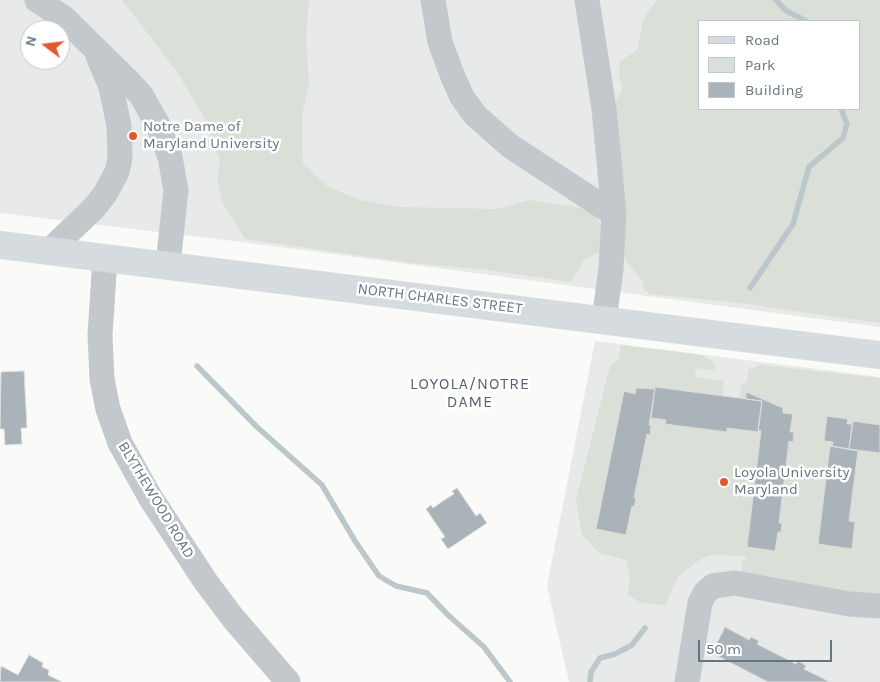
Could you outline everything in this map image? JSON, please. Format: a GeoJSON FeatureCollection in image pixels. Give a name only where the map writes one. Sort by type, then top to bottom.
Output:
{"type":"FeatureCollection","features":[{"type":"Feature","properties":{"kind":"main road","name":"NORTH CHARLES STREET"},"geometry":{"type":"LineString","coordinates":[[0,244],[880,355]]}},
{"type":"Feature","properties":{"kind":"street"},"geometry":{"type":"LineString","coordinates":[[37,0],[64,18],[141,95],[158,125],[170,156],[176,190],[168,266]]}},
{"type":"Feature","properties":{"kind":"street"},"geometry":{"type":"LineString","coordinates":[[432,0],[440,42],[462,98],[475,115],[510,146],[614,214]]}},
{"type":"Feature","properties":{"kind":"street"},"geometry":{"type":"LineString","coordinates":[[586,0],[602,92],[614,214],[611,269],[604,320]]}},
{"type":"Feature","properties":{"kind":"street"},"geometry":{"type":"LineString","coordinates":[[49,251],[94,208],[105,194],[117,172],[120,144],[116,108],[111,87],[94,47]]}},
{"type":"Feature","properties":{"kind":"street","name":"BLYTHEWOOD ROAD"},"geometry":{"type":"LineString","coordinates":[[104,258],[101,306],[101,365],[108,409],[120,443],[150,497],[206,582],[247,636],[288,682]]}},
{"type":"Feature","properties":{"kind":"street"},"geometry":{"type":"LineString","coordinates":[[686,682],[700,602],[705,593],[714,586],[734,583],[849,604],[880,606]]}},
{"type":"Feature","properties":{"kind":"shaded area"},"geometry":{"type":"Polygon","coordinates":[[[0,0],[880,0],[880,327],[250,243],[0,213],[0,0]]]}},
{"type":"Feature","properties":{"kind":"shaded area","name":"Loyola University Maryland"},"geometry":{"type":"Polygon","coordinates":[[[595,341],[880,377],[880,682],[569,682],[547,586],[595,341]]]}},
{"type":"Feature","properties":{"kind":"green space"},"geometry":{"type":"Polygon","coordinates":[[[122,0],[309,0],[306,38],[309,84],[302,115],[303,164],[327,186],[359,200],[400,207],[497,209],[528,200],[582,208],[590,211],[600,223],[603,233],[600,251],[582,262],[578,272],[570,282],[479,269],[412,263],[245,239],[222,202],[217,178],[220,161],[205,119],[179,75],[122,0]]]}},
{"type":"Feature","properties":{"kind":"green space"},"geometry":{"type":"Polygon","coordinates":[[[657,0],[880,0],[880,323],[740,303],[650,294],[644,290],[643,281],[625,260],[624,216],[613,122],[617,99],[623,88],[619,75],[620,62],[637,50],[644,18],[657,0]]]}},
{"type":"Feature","properties":{"kind":"green space","name":"Loyola University Maryland"},"geometry":{"type":"Polygon","coordinates":[[[621,345],[702,355],[713,362],[715,371],[696,368],[695,377],[724,381],[722,396],[739,398],[742,383],[747,383],[748,370],[760,365],[880,378],[880,599],[741,574],[742,561],[746,561],[745,556],[718,555],[708,556],[699,560],[678,577],[665,605],[641,603],[628,594],[630,576],[626,560],[599,553],[582,534],[576,500],[610,366],[619,359],[621,345]]]}},
{"type":"Feature","properties":{"kind":"building"},"geometry":{"type":"Polygon","coordinates":[[[24,371],[27,428],[21,428],[22,444],[5,445],[4,429],[0,429],[1,372],[24,371]]]}},
{"type":"Feature","properties":{"kind":"building"},"geometry":{"type":"Polygon","coordinates":[[[655,387],[762,401],[758,432],[727,428],[727,432],[665,424],[666,420],[651,418],[655,387]]]}},
{"type":"Feature","properties":{"kind":"building"},"geometry":{"type":"Polygon","coordinates":[[[636,388],[655,389],[649,425],[651,426],[650,435],[647,434],[634,498],[636,498],[635,503],[634,507],[632,506],[626,535],[596,529],[624,391],[635,394],[636,388]]]}},
{"type":"Feature","properties":{"kind":"building"},"geometry":{"type":"Polygon","coordinates":[[[746,392],[783,408],[783,413],[793,414],[790,432],[794,432],[793,442],[789,441],[779,523],[782,523],[781,532],[778,532],[775,551],[747,547],[761,431],[758,430],[762,401],[746,399],[746,392]]]}},
{"type":"Feature","properties":{"kind":"building"},"geometry":{"type":"Polygon","coordinates":[[[827,416],[848,419],[847,424],[852,424],[849,449],[832,446],[833,442],[824,441],[827,416]]]}},
{"type":"Feature","properties":{"kind":"building"},"geometry":{"type":"Polygon","coordinates":[[[853,421],[880,425],[880,453],[849,449],[853,421]]]}},
{"type":"Feature","properties":{"kind":"building"},"geometry":{"type":"Polygon","coordinates":[[[830,446],[858,451],[849,521],[855,522],[852,549],[818,544],[830,446]]]}},
{"type":"Feature","properties":{"kind":"building"},"geometry":{"type":"Polygon","coordinates":[[[457,488],[476,516],[480,513],[487,523],[448,549],[441,539],[445,537],[426,509],[431,505],[433,508],[454,494],[452,491],[457,488]]]}},
{"type":"Feature","properties":{"kind":"building"},"geometry":{"type":"Polygon","coordinates":[[[725,627],[749,640],[751,637],[759,641],[757,644],[796,664],[798,661],[802,663],[806,666],[804,669],[830,682],[768,682],[712,653],[725,627]]]}},
{"type":"Feature","properties":{"kind":"building"},"geometry":{"type":"Polygon","coordinates":[[[29,655],[43,663],[42,667],[49,670],[48,675],[62,682],[0,682],[1,666],[18,675],[29,655]]]}},
{"type":"Feature","properties":{"kind":"waterway"},"geometry":{"type":"LineString","coordinates":[[776,0],[785,10],[804,20]]}},
{"type":"Feature","properties":{"kind":"waterway"},"geometry":{"type":"LineString","coordinates":[[750,288],[793,224],[809,167],[843,138],[847,124],[841,110]]}},
{"type":"Feature","properties":{"kind":"waterway"},"geometry":{"type":"LineString","coordinates":[[197,366],[257,427],[322,485],[355,541],[379,576],[396,586],[427,593],[448,615],[484,647],[510,682]]}},
{"type":"Feature","properties":{"kind":"waterway"},"geometry":{"type":"LineString","coordinates":[[590,682],[591,672],[600,658],[615,654],[632,645],[645,628]]}},
{"type":"Feature","properties":{"kind":"place","name":"Notre Dame of Maryland University"},"geometry":{"type":"Point","coordinates":[133,136]}},
{"type":"Feature","properties":{"kind":"place","name":"Loyola University Maryland"},"geometry":{"type":"Point","coordinates":[724,482]}},
{"type":"Feature","properties":{"kind":"district","name":"LOYOLA/NOTRE DAME"},"geometry":{"type":"Point","coordinates":[470,393]}}]}
